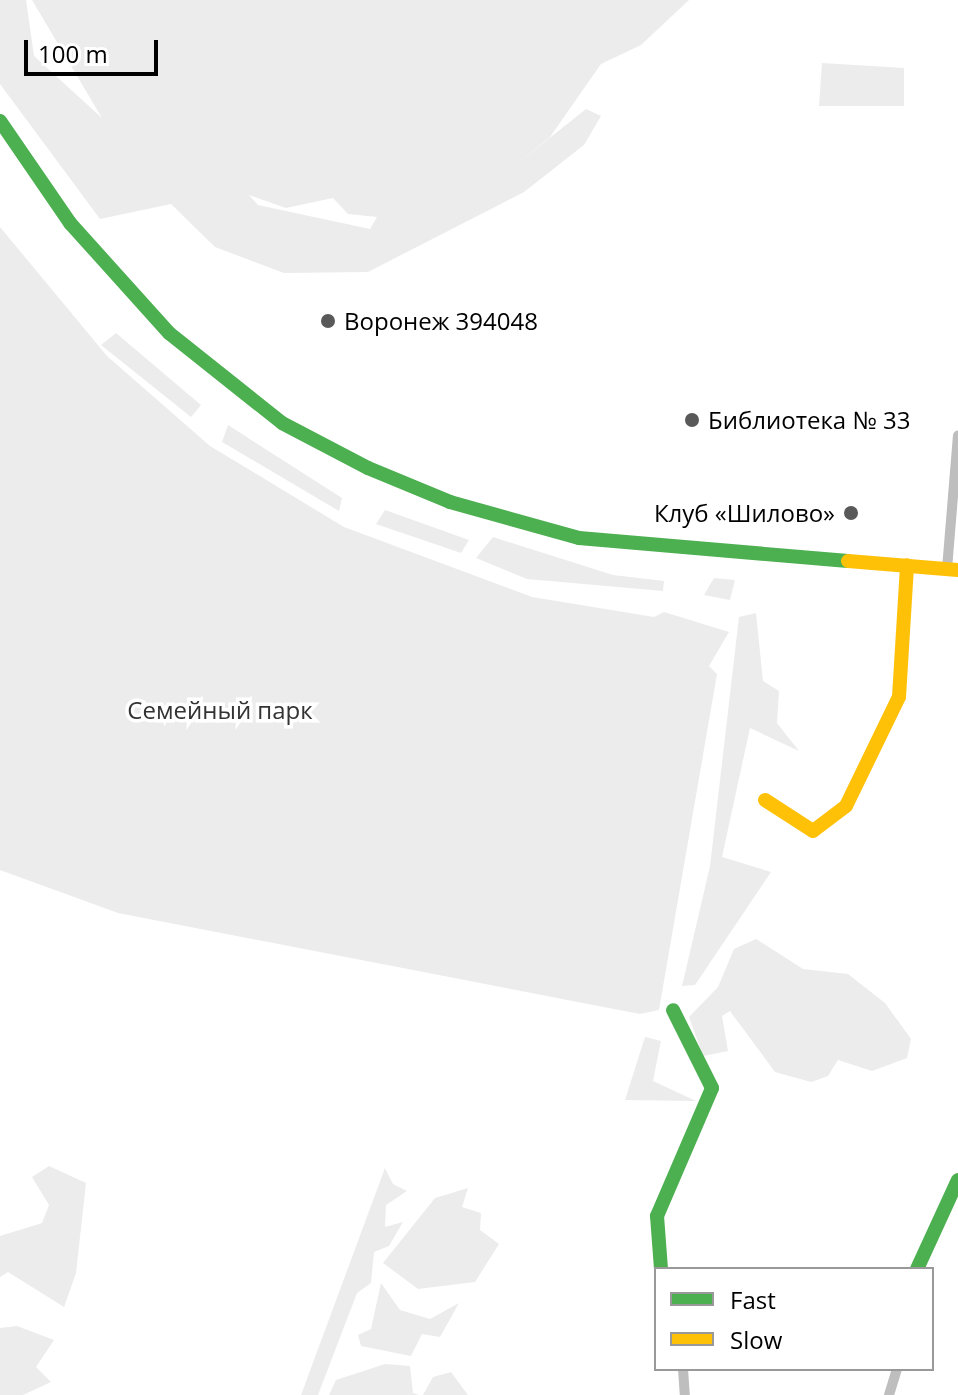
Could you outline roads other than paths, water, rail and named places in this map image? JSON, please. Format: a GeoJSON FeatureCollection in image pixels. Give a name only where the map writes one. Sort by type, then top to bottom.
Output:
{"type":"FeatureCollection","features":[{"type":"Feature","properties":{"kind":"street"},"geometry":{"type":"LineString","coordinates":[[0,121],[125,289],[204,363],[321,446],[425,493],[540,531],[952,570],[958,435]]}},
{"type":"Feature","properties":{"kind":"street"},"geometry":{"type":"LineString","coordinates":[[765,800],[813,831],[846,806],[899,697],[907,565]]}},
{"type":"Feature","properties":{"kind":"street"},"geometry":{"type":"LineString","coordinates":[[661,1267],[657,1216],[712,1088],[673,1010]]}},
{"type":"Feature","properties":{"kind":"street"},"geometry":{"type":"LineString","coordinates":[[918,1267],[954,1198],[958,1180]]}},
{"type":"Feature","properties":{"kind":"street"},"geometry":{"type":"LineString","coordinates":[[683,1371],[685,1395]]}},
{"type":"Feature","properties":{"kind":"street"},"geometry":{"type":"LineString","coordinates":[[889,1395],[896,1371]]}},
{"type":"Feature","properties":{"kind":"place","name":"Воронеж 394048"},"geometry":{"type":"Point","coordinates":[328,321]}},
{"type":"Feature","properties":{"kind":"place","name":"Библиотека № 33"},"geometry":{"type":"Point","coordinates":[692,420]}},
{"type":"Feature","properties":{"kind":"place","name":"Клуб «Шилово»"},"geometry":{"type":"Point","coordinates":[851,513]}},
{"type":"Feature","properties":{"kind":"park label","name":"Семейный парк"},"geometry":{"type":"Point","coordinates":[220,710]}}]}
